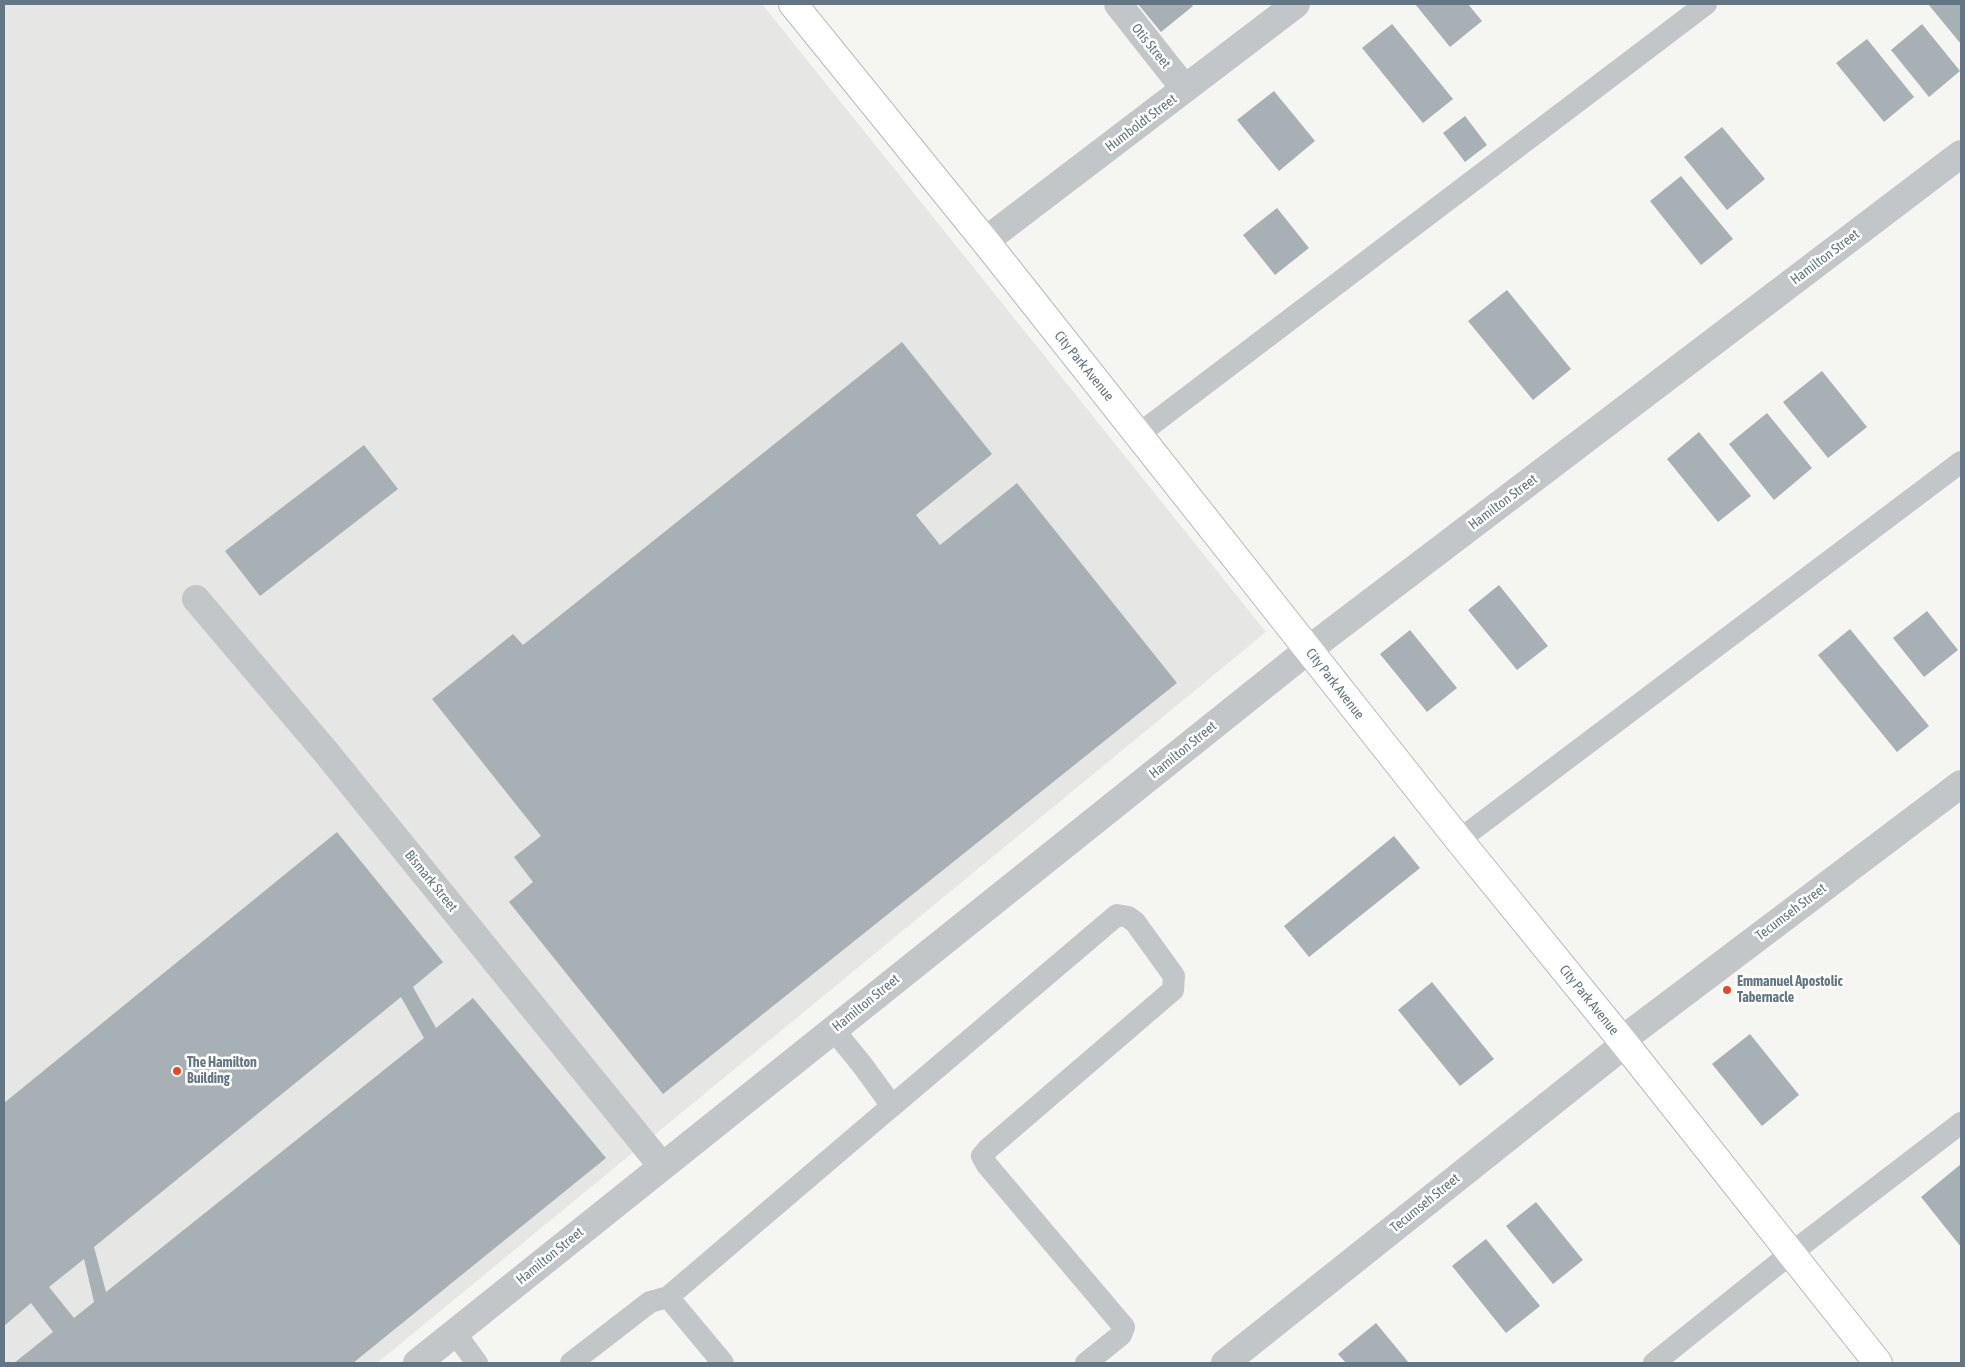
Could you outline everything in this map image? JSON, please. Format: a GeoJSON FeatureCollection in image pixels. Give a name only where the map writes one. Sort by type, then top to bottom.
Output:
{"type":"FeatureCollection","features":[{"type":"Feature","properties":{"kind":"street","name":"City Park Avenue"},"geometry":{"type":"LineString","coordinates":[[793,4],[985,241],[1459,840],[1623,1042],[1878,1363]]}},
{"type":"Feature","properties":{"kind":"street","name":"Otis Street"},"geometry":{"type":"LineString","coordinates":[[1118,4],[1185,88]]}},
{"type":"Feature","properties":{"kind":"street","name":"Humboldt Street"},"geometry":{"type":"LineString","coordinates":[[985,241],[1296,4]]}},
{"type":"Feature","properties":{"kind":"street","name":"Hamilton Street"},"geometry":{"type":"LineString","coordinates":[[417,1363],[1308,650],[1961,154]]}},
{"type":"Feature","properties":{"kind":"street","name":"Bismark Street"},"geometry":{"type":"LineString","coordinates":[[196,599],[325,751],[662,1166]]}},
{"type":"Feature","properties":{"kind":"street","name":"Tecumseh Street"},"geometry":{"type":"LineString","coordinates":[[1225,1363],[1623,1042],[1961,784]]}},
{"type":"Feature","properties":{"kind":"lane"},"geometry":{"type":"LineString","coordinates":[[1139,434],[1706,4]]}},
{"type":"Feature","properties":{"kind":"lane"},"geometry":{"type":"LineString","coordinates":[[1459,840],[1961,462]]}},
{"type":"Feature","properties":{"kind":"lane"},"geometry":{"type":"LineString","coordinates":[[571,1363],[650,1302],[668,1297],[1117,915],[1128,917],[1135,922],[1174,976],[1173,990],[982,1156],[1124,1327],[1121,1335],[1086,1363]]}},
{"type":"Feature","properties":{"kind":"lane"},"geometry":{"type":"LineString","coordinates":[[833,1029],[892,1106]]}},
{"type":"Feature","properties":{"kind":"lane"},"geometry":{"type":"LineString","coordinates":[[1654,1363],[1790,1254],[1961,1123]]}},
{"type":"Feature","properties":{"kind":"lane"},"geometry":{"type":"LineString","coordinates":[[668,1297],[723,1363]]}},
{"type":"Feature","properties":{"kind":"lane"},"geometry":{"type":"LineString","coordinates":[[454,1333],[477,1363]]}},
{"type":"Feature","properties":{"kind":"shaded area"},"geometry":{"type":"Polygon","coordinates":[[[4,4],[762,4],[1266,632],[377,1363],[4,1363],[4,4]]]}},
{"type":"Feature","properties":{"kind":"building"},"geometry":{"type":"Polygon","coordinates":[[[1138,4],[1191,4],[1193,6],[1161,32],[1138,4]]]}},
{"type":"Feature","properties":{"kind":"building"},"geometry":{"type":"Polygon","coordinates":[[[1415,4],[1468,4],[1482,21],[1450,47],[1415,4]]]}},
{"type":"Feature","properties":{"kind":"building"},"geometry":{"type":"Polygon","coordinates":[[[1928,4],[1961,4],[1961,44],[1928,4]]]}},
{"type":"Feature","properties":{"kind":"building"},"geometry":{"type":"Polygon","coordinates":[[[1392,24],[1453,99],[1423,123],[1362,48],[1392,24]]]}},
{"type":"Feature","properties":{"kind":"building"},"geometry":{"type":"Polygon","coordinates":[[[1922,24],[1960,71],[1929,97],[1891,50],[1922,24]]]}},
{"type":"Feature","properties":{"kind":"building"},"geometry":{"type":"Polygon","coordinates":[[[1867,39],[1914,97],[1884,122],[1836,63],[1867,39]]]}},
{"type":"Feature","properties":{"kind":"building"},"geometry":{"type":"Polygon","coordinates":[[[1274,91],[1315,141],[1279,171],[1237,120],[1274,91]]]}},
{"type":"Feature","properties":{"kind":"building"},"geometry":{"type":"Polygon","coordinates":[[[1465,116],[1487,145],[1465,162],[1443,133],[1465,116]]]}},
{"type":"Feature","properties":{"kind":"building"},"geometry":{"type":"Polygon","coordinates":[[[1722,127],[1765,179],[1727,210],[1684,157],[1722,127]]]}},
{"type":"Feature","properties":{"kind":"building"},"geometry":{"type":"Polygon","coordinates":[[[1681,176],[1733,239],[1701,265],[1650,201],[1681,176]]]}},
{"type":"Feature","properties":{"kind":"building"},"geometry":{"type":"Polygon","coordinates":[[[1277,208],[1309,248],[1275,275],[1243,235],[1277,208]]]}},
{"type":"Feature","properties":{"kind":"building"},"geometry":{"type":"Polygon","coordinates":[[[1507,290],[1571,369],[1533,400],[1468,321],[1507,290]]]}},
{"type":"Feature","properties":{"kind":"building"},"geometry":{"type":"Polygon","coordinates":[[[902,342],[992,454],[916,515],[940,545],[1017,483],[1177,683],[663,1094],[509,902],[533,882],[514,857],[541,836],[432,699],[513,634],[523,645],[902,342]]]}},
{"type":"Feature","properties":{"kind":"building"},"geometry":{"type":"Polygon","coordinates":[[[1822,371],[1867,427],[1828,458],[1783,402],[1822,371]]]}},
{"type":"Feature","properties":{"kind":"building"},"geometry":{"type":"Polygon","coordinates":[[[1767,413],[1812,468],[1774,500],[1729,444],[1767,413]]]}},
{"type":"Feature","properties":{"kind":"building"},"geometry":{"type":"Polygon","coordinates":[[[1699,432],[1751,496],[1718,522],[1667,459],[1699,432]]]}},
{"type":"Feature","properties":{"kind":"building"},"geometry":{"type":"Polygon","coordinates":[[[364,445],[398,489],[260,596],[225,551],[364,445]]]}},
{"type":"Feature","properties":{"kind":"building"},"geometry":{"type":"Polygon","coordinates":[[[1499,585],[1548,646],[1517,670],[1468,610],[1499,585]]]}},
{"type":"Feature","properties":{"kind":"building"},"geometry":{"type":"Polygon","coordinates":[[[1927,611],[1958,650],[1924,677],[1893,638],[1927,611]]]}},
{"type":"Feature","properties":{"kind":"building"},"geometry":{"type":"Polygon","coordinates":[[[1850,629],[1929,726],[1897,752],[1818,655],[1850,629]]]}},
{"type":"Feature","properties":{"kind":"building"},"geometry":{"type":"Polygon","coordinates":[[[1410,630],[1457,688],[1427,712],[1380,654],[1410,630]]]}},
{"type":"Feature","properties":{"kind":"building","name":"The Hamilton Building"},"geometry":{"type":"Polygon","coordinates":[[[337,832],[443,962],[413,987],[436,1028],[473,998],[606,1158],[353,1363],[14,1363],[53,1332],[31,1303],[4,1326],[4,1103],[337,832]],[[401,997],[94,1247],[106,1292],[424,1038],[401,997]],[[84,1259],[49,1287],[74,1318],[94,1302],[84,1259]]]}},
{"type":"Feature","properties":{"kind":"building"},"geometry":{"type":"Polygon","coordinates":[[[1394,836],[1420,868],[1309,957],[1284,926],[1394,836]]]}},
{"type":"Feature","properties":{"kind":"building"},"geometry":{"type":"Polygon","coordinates":[[[1432,982],[1494,1059],[1460,1086],[1398,1010],[1432,982]]]}},
{"type":"Feature","properties":{"kind":"building"},"geometry":{"type":"Polygon","coordinates":[[[1750,1034],[1799,1095],[1762,1126],[1712,1064],[1750,1034]]]}},
{"type":"Feature","properties":{"kind":"building"},"geometry":{"type":"Polygon","coordinates":[[[1961,1164],[1961,1247],[1921,1197],[1961,1164]]]}},
{"type":"Feature","properties":{"kind":"building"},"geometry":{"type":"Polygon","coordinates":[[[1536,1202],[1583,1260],[1553,1284],[1506,1226],[1536,1202]]]}},
{"type":"Feature","properties":{"kind":"building"},"geometry":{"type":"Polygon","coordinates":[[[1486,1239],[1540,1306],[1506,1333],[1452,1266],[1486,1239]]]}},
{"type":"Feature","properties":{"kind":"building"},"geometry":{"type":"Polygon","coordinates":[[[1376,1323],[1409,1363],[1346,1363],[1338,1354],[1376,1323]]]}},
{"type":"Feature","properties":{"kind":"place","name":"Emmanuel Apostolic Tabernacle"},"geometry":{"type":"Point","coordinates":[1727,990]}},
{"type":"Feature","properties":{"kind":"place","name":"The Hamilton Building"},"geometry":{"type":"Point","coordinates":[177,1071]}}]}
